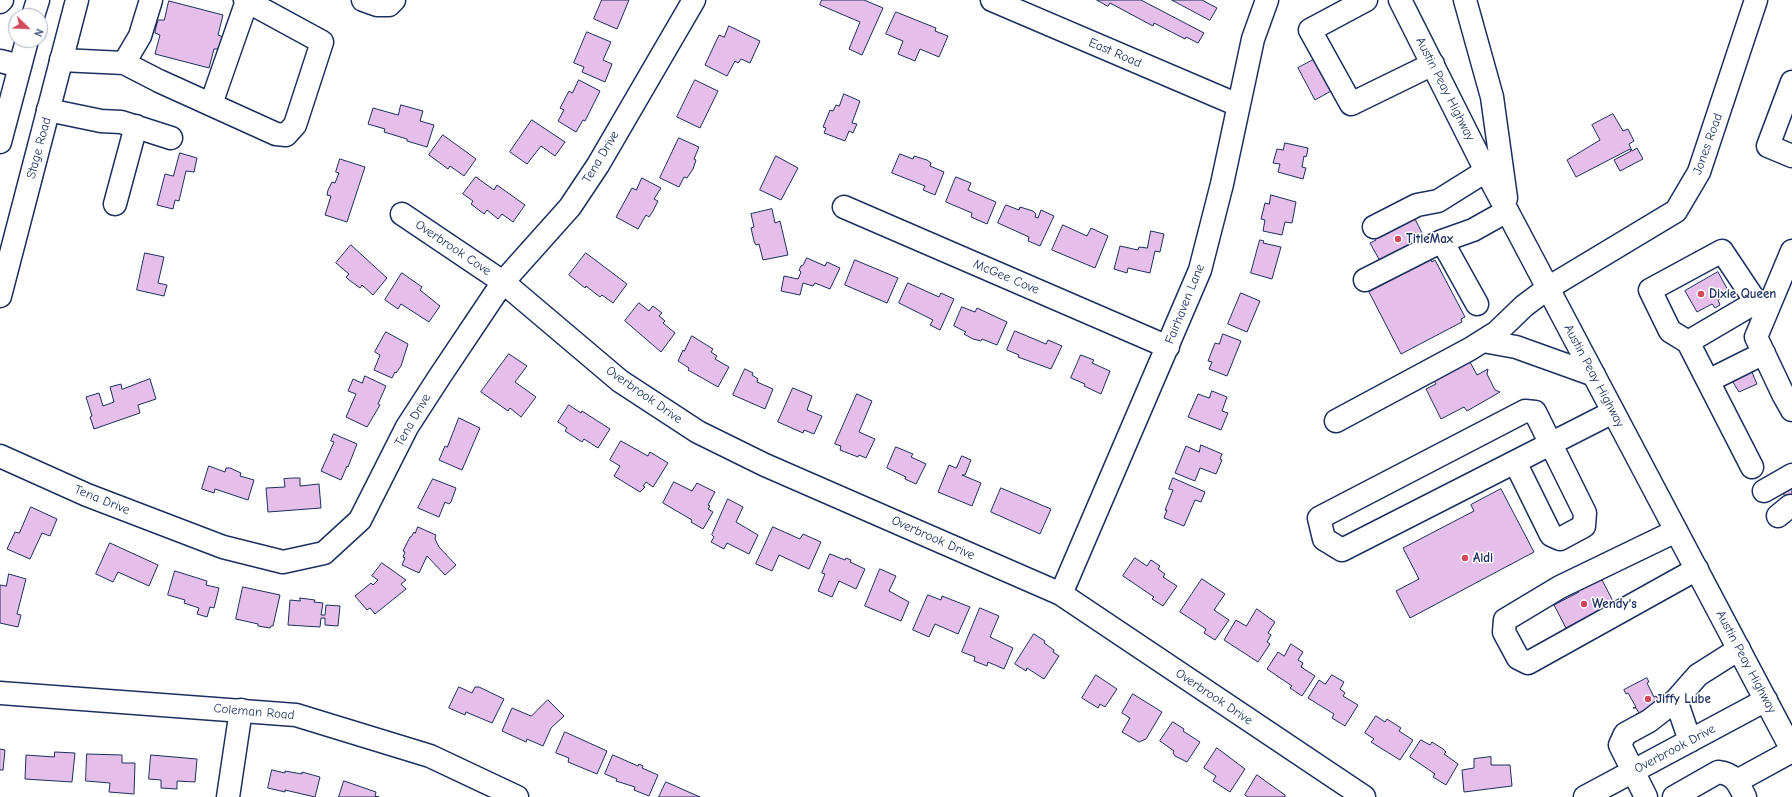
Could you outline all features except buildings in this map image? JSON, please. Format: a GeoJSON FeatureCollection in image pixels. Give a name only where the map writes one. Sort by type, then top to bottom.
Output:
{"type":"FeatureCollection","features":[{"type":"Feature","properties":{"kind":"street","name":"Stage Road"},"geometry":{"type":"LineString","coordinates":[[0,296],[76,0]]}},
{"type":"Feature","properties":{"kind":"street"},"geometry":{"type":"LineString","coordinates":[[124,63],[140,36],[151,0]]}},
{"type":"Feature","properties":{"kind":"street"},"geometry":{"type":"LineString","coordinates":[[61,60],[124,63],[159,81],[276,134],[286,135],[295,125],[322,42],[246,0],[211,104]]}},
{"type":"Feature","properties":{"kind":"street"},"geometry":{"type":"LineString","coordinates":[[363,0],[377,6],[389,5],[394,0]]}},
{"type":"Feature","properties":{"kind":"street","name":"Tena Drive"},"geometry":{"type":"LineString","coordinates":[[0,456],[86,495],[222,547],[283,562],[324,553],[360,520],[408,427],[503,282],[570,207],[598,165],[694,0]]}},
{"type":"Feature","properties":{"kind":"street","name":"East Road"},"geometry":{"type":"LineString","coordinates":[[992,0],[1238,105]]}},
{"type":"Feature","properties":{"kind":"street","name":"Fairhaven Lane"},"geometry":{"type":"LineString","coordinates":[[1061,594],[1200,270],[1222,184],[1253,39],[1267,0]]}},
{"type":"Feature","properties":{"kind":"street"},"geometry":{"type":"LineString","coordinates":[[1366,0],[1310,30],[1351,104],[1433,64]]}},
{"type":"Feature","properties":{"kind":"street","name":"Austin Peay Highway"},"geometry":{"type":"LineString","coordinates":[[1400,0],[1486,171],[1792,751]]}},
{"type":"Feature","properties":{"kind":"street"},"geometry":{"type":"LineString","coordinates":[[1365,280],[1442,241],[1472,230],[1507,211],[1492,97],[1466,0]]}},
{"type":"Feature","properties":{"kind":"street","name":"Jones Road"},"geometry":{"type":"LineString","coordinates":[[1336,421],[1483,341],[1497,332],[1524,306],[1548,288],[1676,211],[1699,172],[1756,0]]}},
{"type":"Feature","properties":{"kind":"street"},"geometry":{"type":"LineString","coordinates":[[0,142],[10,64],[21,48]]}},
{"type":"Feature","properties":{"kind":"street"},"geometry":{"type":"LineString","coordinates":[[1792,82],[1768,146],[1792,156]]}},
{"type":"Feature","properties":{"kind":"street"},"geometry":{"type":"LineString","coordinates":[[48,110],[86,118],[121,122],[171,138]]}},
{"type":"Feature","properties":{"kind":"street"},"geometry":{"type":"LineString","coordinates":[[115,204],[136,126]]}},
{"type":"Feature","properties":{"kind":"street"},"geometry":{"type":"LineString","coordinates":[[1374,227],[1417,205],[1438,201],[1486,171]]}},
{"type":"Feature","properties":{"kind":"street","name":"McGee Cove"},"geometry":{"type":"LineString","coordinates":[[844,207],[1168,347]]}},
{"type":"Feature","properties":{"kind":"street","name":"Overbrook Cove"},"geometry":{"type":"LineString","coordinates":[[402,214],[503,282]]}},
{"type":"Feature","properties":{"kind":"street"},"geometry":{"type":"LineString","coordinates":[[1442,241],[1477,304]]}},
{"type":"Feature","properties":{"kind":"street"},"geometry":{"type":"LineString","coordinates":[[1752,467],[1688,342],[1670,331],[1650,290],[1722,251],[1763,304]]}},
{"type":"Feature","properties":{"kind":"street"},"geometry":{"type":"LineString","coordinates":[[1792,251],[1763,304],[1756,337],[1792,410]]}},
{"type":"Feature","properties":{"kind":"street","name":"Overbrook Drive"},"geometry":{"type":"LineString","coordinates":[[503,282],[620,381],[698,432],[765,465],[1061,594],[1364,797]]}},
{"type":"Feature","properties":{"kind":"street"},"geometry":{"type":"LineString","coordinates":[[1688,342],[1763,304]]}},
{"type":"Feature","properties":{"kind":"street"},"geometry":{"type":"LineString","coordinates":[[1483,341],[1516,347],[1594,375]]}},
{"type":"Feature","properties":{"kind":"street"},"geometry":{"type":"LineString","coordinates":[[1708,381],[1764,354]]}},
{"type":"Feature","properties":{"kind":"street"},"geometry":{"type":"LineString","coordinates":[[1515,462],[1551,535],[1560,539],[1584,526],[1585,513],[1551,444],[1535,412],[1525,411],[1319,518],[1324,539],[1342,550],[1515,462],[1551,444],[1613,412]]}},
{"type":"Feature","properties":{"kind":"street"},"geometry":{"type":"LineString","coordinates":[[1764,491],[1792,475]]}},
{"type":"Feature","properties":{"kind":"street"},"geometry":{"type":"LineString","coordinates":[[1676,531],[1553,591],[1505,620],[1504,632],[1518,658],[1528,663],[1697,569]]}},
{"type":"Feature","properties":{"kind":"street"},"geometry":{"type":"LineString","coordinates":[[1646,797],[1620,745],[1625,734],[1649,721],[1676,700],[1698,675],[1739,649]]}},
{"type":"Feature","properties":{"kind":"street","name":"Coleman Road"},"geometry":{"type":"LineString","coordinates":[[0,693],[296,715],[430,756],[517,797]]}},
{"type":"Feature","properties":{"kind":"street"},"geometry":{"type":"LineString","coordinates":[[1676,700],[1690,741]]}},
{"type":"Feature","properties":{"kind":"street","name":"Overbrook Drive"},"geometry":{"type":"LineString","coordinates":[[1585,797],[1766,700]]}},
{"type":"Feature","properties":{"kind":"street"},"geometry":{"type":"LineString","coordinates":[[228,797],[241,710]]}},
{"type":"Feature","properties":{"kind":"street"},"geometry":{"type":"LineString","coordinates":[[1674,797],[1718,772],[1732,776],[1741,789],[1792,751]]}},
{"type":"Feature","properties":{"kind":"place","name":"TitleMax"},"geometry":{"type":"Point","coordinates":[1398,239]}},
{"type":"Feature","properties":{"kind":"place","name":"Dixie Queen"},"geometry":{"type":"Point","coordinates":[1701,294]}},
{"type":"Feature","properties":{"kind":"place","name":"Aldi"},"geometry":{"type":"Point","coordinates":[1465,558]}},
{"type":"Feature","properties":{"kind":"place","name":"Wendy's"},"geometry":{"type":"Point","coordinates":[1584,604]}},
{"type":"Feature","properties":{"kind":"place","name":"Jiffy Lube"},"geometry":{"type":"Point","coordinates":[1648,699]}}]}
